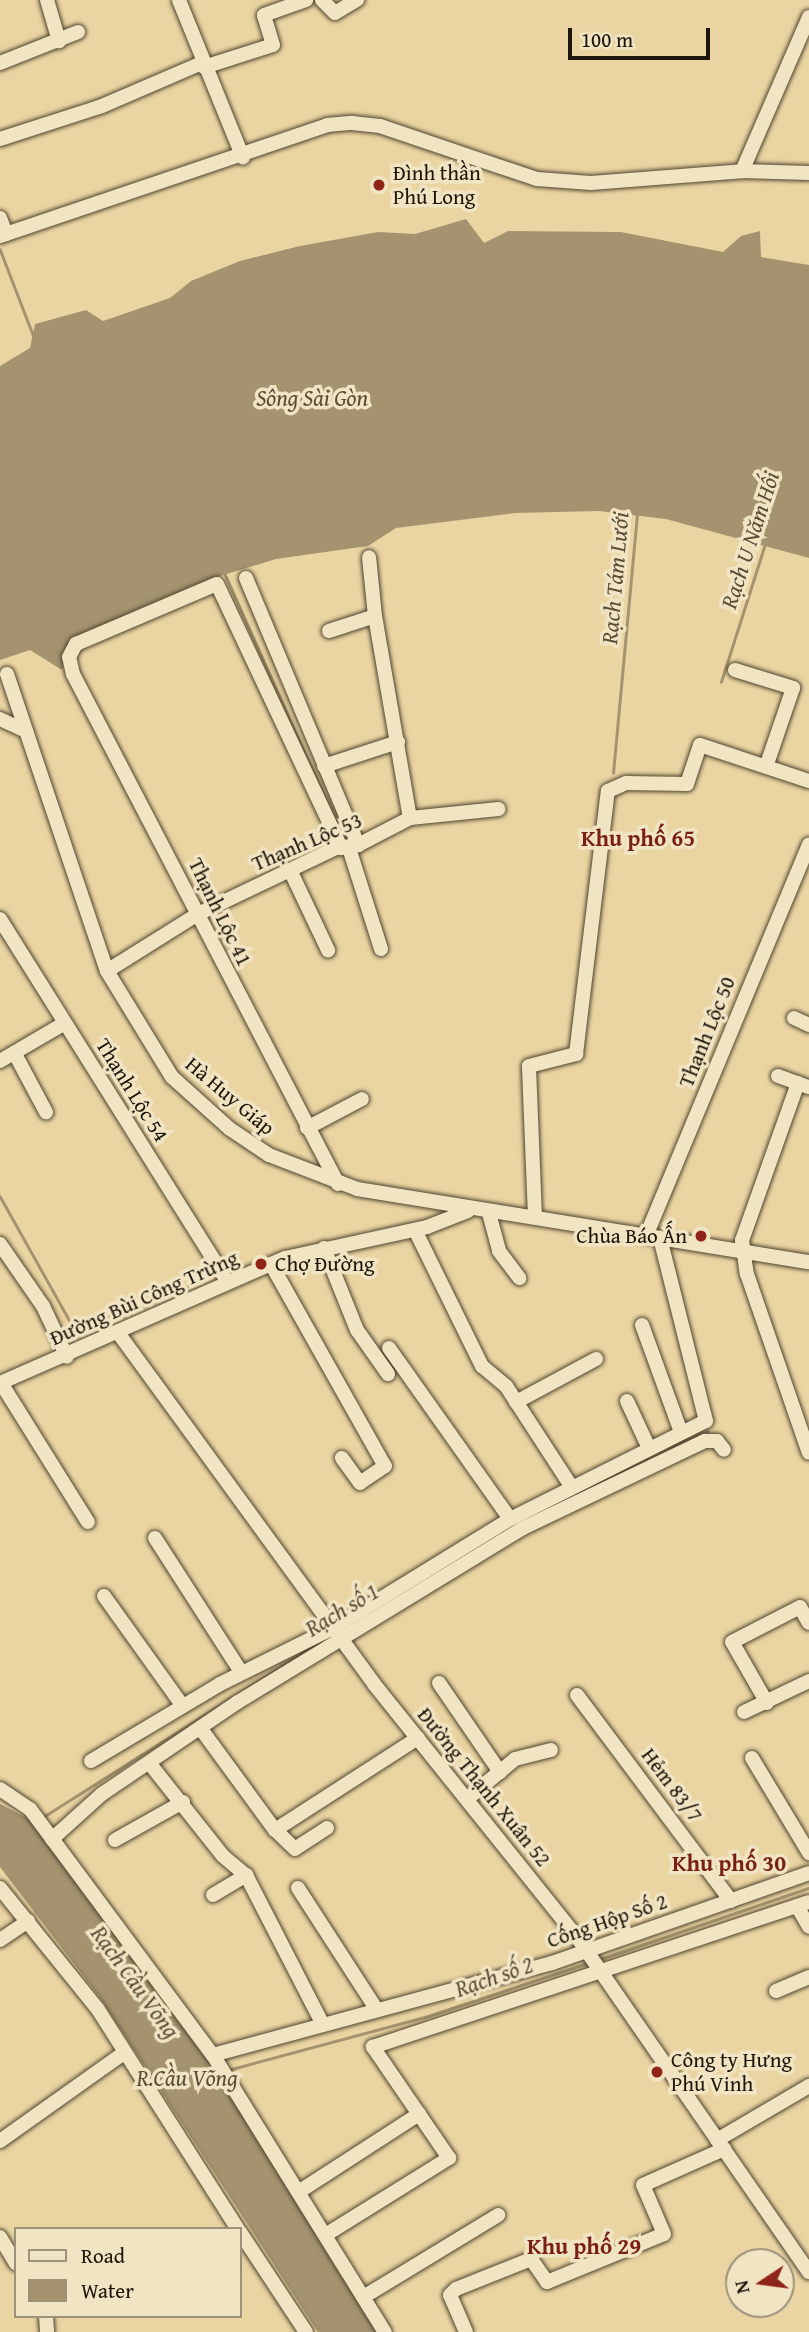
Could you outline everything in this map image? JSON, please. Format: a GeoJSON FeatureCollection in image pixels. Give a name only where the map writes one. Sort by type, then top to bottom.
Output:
{"type":"FeatureCollection","features":[{"type":"Feature","properties":{"kind":"street"},"geometry":{"type":"LineString","coordinates":[[47,0],[59,41]]}},
{"type":"Feature","properties":{"kind":"street"},"geometry":{"type":"LineString","coordinates":[[179,0],[203,65],[243,158]]}},
{"type":"Feature","properties":{"kind":"street"},"geometry":{"type":"LineString","coordinates":[[0,139],[102,106],[203,65],[273,45],[264,15],[306,0]]}},
{"type":"Feature","properties":{"kind":"street"},"geometry":{"type":"LineString","coordinates":[[322,0],[335,13],[357,0]]}},
{"type":"Feature","properties":{"kind":"street"},"geometry":{"type":"LineString","coordinates":[[741,171],[809,17]]}},
{"type":"Feature","properties":{"kind":"street"},"geometry":{"type":"LineString","coordinates":[[0,63],[78,32]]}},
{"type":"Feature","properties":{"kind":"street"},"geometry":{"type":"LineString","coordinates":[[0,218],[3,235],[243,158],[327,125],[352,123],[380,126],[537,179],[591,183],[741,171],[809,173]]}},
{"type":"Feature","properties":{"kind":"street"},"geometry":{"type":"LineString","coordinates":[[369,557],[375,615],[410,818]]}},
{"type":"Feature","properties":{"kind":"street"},"geometry":{"type":"LineString","coordinates":[[246,578],[275,657],[324,766],[381,949]]}},
{"type":"Feature","properties":{"kind":"street","name":"Thạnh Lộc 41"},"geometry":{"type":"LineString","coordinates":[[257,667],[217,584],[76,644],[69,657],[196,917],[338,1184]]}},
{"type":"Feature","properties":{"kind":"street"},"geometry":{"type":"LineString","coordinates":[[329,631],[375,615]]}},
{"type":"Feature","properties":{"kind":"street"},"geometry":{"type":"LineString","coordinates":[[275,657],[257,667],[349,847]]}},
{"type":"Feature","properties":{"kind":"street"},"geometry":{"type":"LineString","coordinates":[[735,670],[793,688],[766,767]]}},
{"type":"Feature","properties":{"kind":"street","name":"Hà Huy Giáp"},"geometry":{"type":"LineString","coordinates":[[7,674],[107,971],[147,1043],[199,1102],[269,1155],[338,1184],[468,1211],[535,1217],[806,1261]]}},
{"type":"Feature","properties":{"kind":"street"},"geometry":{"type":"LineString","coordinates":[[0,719],[26,731]]}},
{"type":"Feature","properties":{"kind":"street"},"geometry":{"type":"LineString","coordinates":[[324,766],[398,742]]}},
{"type":"Feature","properties":{"kind":"street"},"geometry":{"type":"LineString","coordinates":[[535,1217],[529,1066],[576,1054],[608,792],[626,783],[687,784],[700,745],[809,781]]}},
{"type":"Feature","properties":{"kind":"street","name":"Thạnh Lộc 53"},"geometry":{"type":"LineString","coordinates":[[107,971],[196,917],[290,870],[349,847],[410,818],[499,809]]}},
{"type":"Feature","properties":{"kind":"street","name":"Thạnh Lộc 50"},"geometry":{"type":"LineString","coordinates":[[653,1237],[809,845]]}},
{"type":"Feature","properties":{"kind":"street"},"geometry":{"type":"LineString","coordinates":[[290,870],[328,950]]}},
{"type":"Feature","properties":{"kind":"street","name":"Thạnh Lộc 54"},"geometry":{"type":"LineString","coordinates":[[0,919],[228,1282]]}},
{"type":"Feature","properties":{"kind":"street"},"geometry":{"type":"LineString","coordinates":[[794,1018],[809,1025]]}},
{"type":"Feature","properties":{"kind":"street"},"geometry":{"type":"LineString","coordinates":[[0,1061],[65,1023]]}},
{"type":"Feature","properties":{"kind":"street"},"geometry":{"type":"LineString","coordinates":[[15,1054],[46,1112]]}},
{"type":"Feature","properties":{"kind":"street"},"geometry":{"type":"LineString","coordinates":[[778,1076],[804,1085],[743,1250],[808,1447]]}},
{"type":"Feature","properties":{"kind":"street"},"geometry":{"type":"LineString","coordinates":[[307,1128],[362,1100]]}},
{"type":"Feature","properties":{"kind":"street","name":"Đường Bùi Công Trừng"},"geometry":{"type":"LineString","coordinates":[[0,1383],[67,1357],[271,1264],[324,1248],[415,1230],[468,1211]]}},
{"type":"Feature","properties":{"kind":"street"},"geometry":{"type":"LineString","coordinates":[[489,1213],[499,1251],[519,1278]]}},
{"type":"Feature","properties":{"kind":"street"},"geometry":{"type":"LineString","coordinates":[[415,1230],[482,1366],[516,1402],[571,1486]]}},
{"type":"Feature","properties":{"kind":"street"},"geometry":{"type":"LineString","coordinates":[[52,1839],[102,1794],[150,1764],[337,1633],[510,1519],[708,1417],[653,1237]]}},
{"type":"Feature","properties":{"kind":"street"},"geometry":{"type":"LineString","coordinates":[[0,1244],[43,1306],[67,1357]]}},
{"type":"Feature","properties":{"kind":"street"},"geometry":{"type":"LineString","coordinates":[[806,1261],[809,1246]]}},
{"type":"Feature","properties":{"kind":"street"},"geometry":{"type":"LineString","coordinates":[[324,1248],[357,1330],[388,1374]]}},
{"type":"Feature","properties":{"kind":"street"},"geometry":{"type":"LineString","coordinates":[[271,1264],[385,1466],[360,1483],[342,1458]]}},
{"type":"Feature","properties":{"kind":"street"},"geometry":{"type":"LineString","coordinates":[[642,1325],[681,1432]]}},
{"type":"Feature","properties":{"kind":"street","name":"Đường Thạnh Xuân 52"},"geometry":{"type":"LineString","coordinates":[[119,1334],[337,1633],[586,1949],[809,2272]]}},
{"type":"Feature","properties":{"kind":"street"},"geometry":{"type":"LineString","coordinates":[[389,1348],[510,1519]]}},
{"type":"Feature","properties":{"kind":"street"},"geometry":{"type":"LineString","coordinates":[[516,1402],[596,1359]]}},
{"type":"Feature","properties":{"kind":"street"},"geometry":{"type":"LineString","coordinates":[[0,1383],[88,1522]]}},
{"type":"Feature","properties":{"kind":"street"},"geometry":{"type":"LineString","coordinates":[[627,1401],[648,1446]]}},
{"type":"Feature","properties":{"kind":"street"},"geometry":{"type":"LineString","coordinates":[[91,1761],[241,1672],[337,1633],[521,1529],[669,1456],[712,1440],[724,1450]]}},
{"type":"Feature","properties":{"kind":"street"},"geometry":{"type":"LineString","coordinates":[[155,1538],[241,1672]]}},
{"type":"Feature","properties":{"kind":"street"},"geometry":{"type":"LineString","coordinates":[[104,1596],[182,1705]]}},
{"type":"Feature","properties":{"kind":"street"},"geometry":{"type":"LineString","coordinates":[[767,1703],[732,1642],[800,1607],[809,1623]]}},
{"type":"Feature","properties":{"kind":"street"},"geometry":{"type":"LineString","coordinates":[[744,1712],[809,1681]]}},
{"type":"Feature","properties":{"kind":"street"},"geometry":{"type":"LineString","coordinates":[[439,1683],[500,1772]]}},
{"type":"Feature","properties":{"kind":"street","name":"Hẻm 83/7"},"geometry":{"type":"LineString","coordinates":[[577,1695],[731,1901]]}},
{"type":"Feature","properties":{"kind":"street"},"geometry":{"type":"LineString","coordinates":[[201,1728],[275,1830],[296,1849],[327,1828]]}},
{"type":"Feature","properties":{"kind":"street"},"geometry":{"type":"LineString","coordinates":[[275,1830],[418,1738]]}},
{"type":"Feature","properties":{"kind":"street"},"geometry":{"type":"LineString","coordinates":[[467,1799],[515,1759],[551,1750]]}},
{"type":"Feature","properties":{"kind":"street"},"geometry":{"type":"LineString","coordinates":[[752,1758],[809,1853]]}},
{"type":"Feature","properties":{"kind":"street"},"geometry":{"type":"LineString","coordinates":[[150,1764],[183,1802],[223,1856],[246,1875],[322,2023]]}},
{"type":"Feature","properties":{"kind":"street"},"geometry":{"type":"LineString","coordinates":[[0,1789],[38,1820],[220,2066],[300,2190],[385,2332]]}},
{"type":"Feature","properties":{"kind":"street"},"geometry":{"type":"LineString","coordinates":[[115,1840],[183,1802]]}},
{"type":"Feature","properties":{"kind":"street","name":"Cống Hộp Số 2"},"geometry":{"type":"LineString","coordinates":[[220,2066],[322,2023],[377,2010],[586,1949],[809,1873]]}},
{"type":"Feature","properties":{"kind":"street"},"geometry":{"type":"LineString","coordinates":[[213,1895],[246,1875]]}},
{"type":"Feature","properties":{"kind":"street"},"geometry":{"type":"LineString","coordinates":[[0,1888],[97,2008],[121,2055],[237,2227]]}},
{"type":"Feature","properties":{"kind":"street"},"geometry":{"type":"LineString","coordinates":[[298,1888],[377,2010]]}},
{"type":"Feature","properties":{"kind":"street"},"geometry":{"type":"LineString","coordinates":[[327,2234],[449,2158],[373,2047],[803,1904],[809,1927]]}},
{"type":"Feature","properties":{"kind":"street"},"geometry":{"type":"LineString","coordinates":[[0,1940],[28,1922]]}},
{"type":"Feature","properties":{"kind":"street"},"geometry":{"type":"LineString","coordinates":[[776,1991],[809,1978]]}},
{"type":"Feature","properties":{"kind":"street"},"geometry":{"type":"LineString","coordinates":[[0,2141],[121,2055]]}},
{"type":"Feature","properties":{"kind":"street"},"geometry":{"type":"LineString","coordinates":[[466,2332],[450,2295],[456,2289],[531,2259],[547,2282],[664,2234],[643,2185],[720,2145],[809,2086]]}},
{"type":"Feature","properties":{"kind":"street"},"geometry":{"type":"LineString","coordinates":[[300,2190],[419,2114]]}},
{"type":"Feature","properties":{"kind":"street"},"geometry":{"type":"LineString","coordinates":[[365,2296],[498,2215]]}},
{"type":"Feature","properties":{"kind":"street"},"geometry":{"type":"LineString","coordinates":[[242,2235],[306,2332]]}},
{"type":"Feature","properties":{"kind":"street"},"geometry":{"type":"LineString","coordinates":[[0,2237],[14,2261]]}},
{"type":"Feature","properties":{"kind":"water","name":"Sông Sài Gòn"},"geometry":{"type":"Polygon","coordinates":[[[466,219],[484,243],[508,231],[621,232],[723,252],[741,236],[760,231],[761,257],[809,265],[809,558],[666,519],[599,511],[515,513],[396,528],[368,546],[276,559],[210,579],[74,637],[62,670],[30,650],[0,660],[0,366],[30,348],[35,324],[86,310],[103,321],[170,298],[191,281],[240,261],[300,246],[378,232],[415,234],[466,219]]]}},
{"type":"Feature","properties":{"kind":"water","name":"R.Cầu Võng"},"geometry":{"type":"Polygon","coordinates":[[[0,1804],[33,1821],[210,2059],[378,2332],[318,2332],[101,1999],[0,1867],[0,1804]]]}},
{"type":"Feature","properties":{"kind":"waterway"},"geometry":{"type":"LineString","coordinates":[[0,249],[34,337]]}},
{"type":"Feature","properties":{"kind":"waterway","name":"Rạch Tám Lưới"},"geometry":{"type":"LineString","coordinates":[[613,773],[637,515]]}},
{"type":"Feature","properties":{"kind":"waterway","name":"Rạch U Năm Hối"},"geometry":{"type":"LineString","coordinates":[[721,682],[764,547]]}},
{"type":"Feature","properties":{"kind":"waterway"},"geometry":{"type":"LineString","coordinates":[[225,574],[335,820]]}},
{"type":"Feature","properties":{"kind":"waterway"},"geometry":{"type":"LineString","coordinates":[[0,1196],[75,1330],[204,1280]]}},
{"type":"Feature","properties":{"kind":"waterway","name":"Rạch số 1"},"geometry":{"type":"LineString","coordinates":[[669,1447],[708,1431]]}},
{"type":"Feature","properties":{"kind":"waterway","name":"Rạch số 1"},"geometry":{"type":"LineString","coordinates":[[541,1512],[563,1500]]}},
{"type":"Feature","properties":{"kind":"waterway","name":"Rạch số 1"},"geometry":{"type":"LineString","coordinates":[[43,1817],[315,1645]]}},
{"type":"Feature","properties":{"kind":"waterway","name":"Rạch số 2"},"geometry":{"type":"LineString","coordinates":[[600,1959],[809,1888]]}},
{"type":"Feature","properties":{"kind":"waterway","name":"Rạch số 2"},"geometry":{"type":"LineString","coordinates":[[228,2070],[425,2017],[587,1963]]}},
{"type":"Feature","properties":{"kind":"place","name":"Đình thần Phú Long"},"geometry":{"type":"Point","coordinates":[379,185]}},
{"type":"Feature","properties":{"kind":"place","name":"Chùa Báo Ấn"},"geometry":{"type":"Point","coordinates":[701,1236]}},
{"type":"Feature","properties":{"kind":"place","name":"Chợ Đường"},"geometry":{"type":"Point","coordinates":[261,1264]}},
{"type":"Feature","properties":{"kind":"place","name":"Công ty Hưng Phú Vinh"},"geometry":{"type":"Point","coordinates":[657,2072]}},
{"type":"Feature","properties":{"kind":"district","name":"Khu phố 65"},"geometry":{"type":"Point","coordinates":[638,838]}},
{"type":"Feature","properties":{"kind":"district","name":"Khu phố 30"},"geometry":{"type":"Point","coordinates":[729,1863]}},
{"type":"Feature","properties":{"kind":"district","name":"Khu phố 29"},"geometry":{"type":"Point","coordinates":[584,2246]}},
{"type":"Feature","properties":{"kind":"water label","name":"Rạch Cầu Võng"},"geometry":{"type":"Point","coordinates":[135,1982]}}]}
